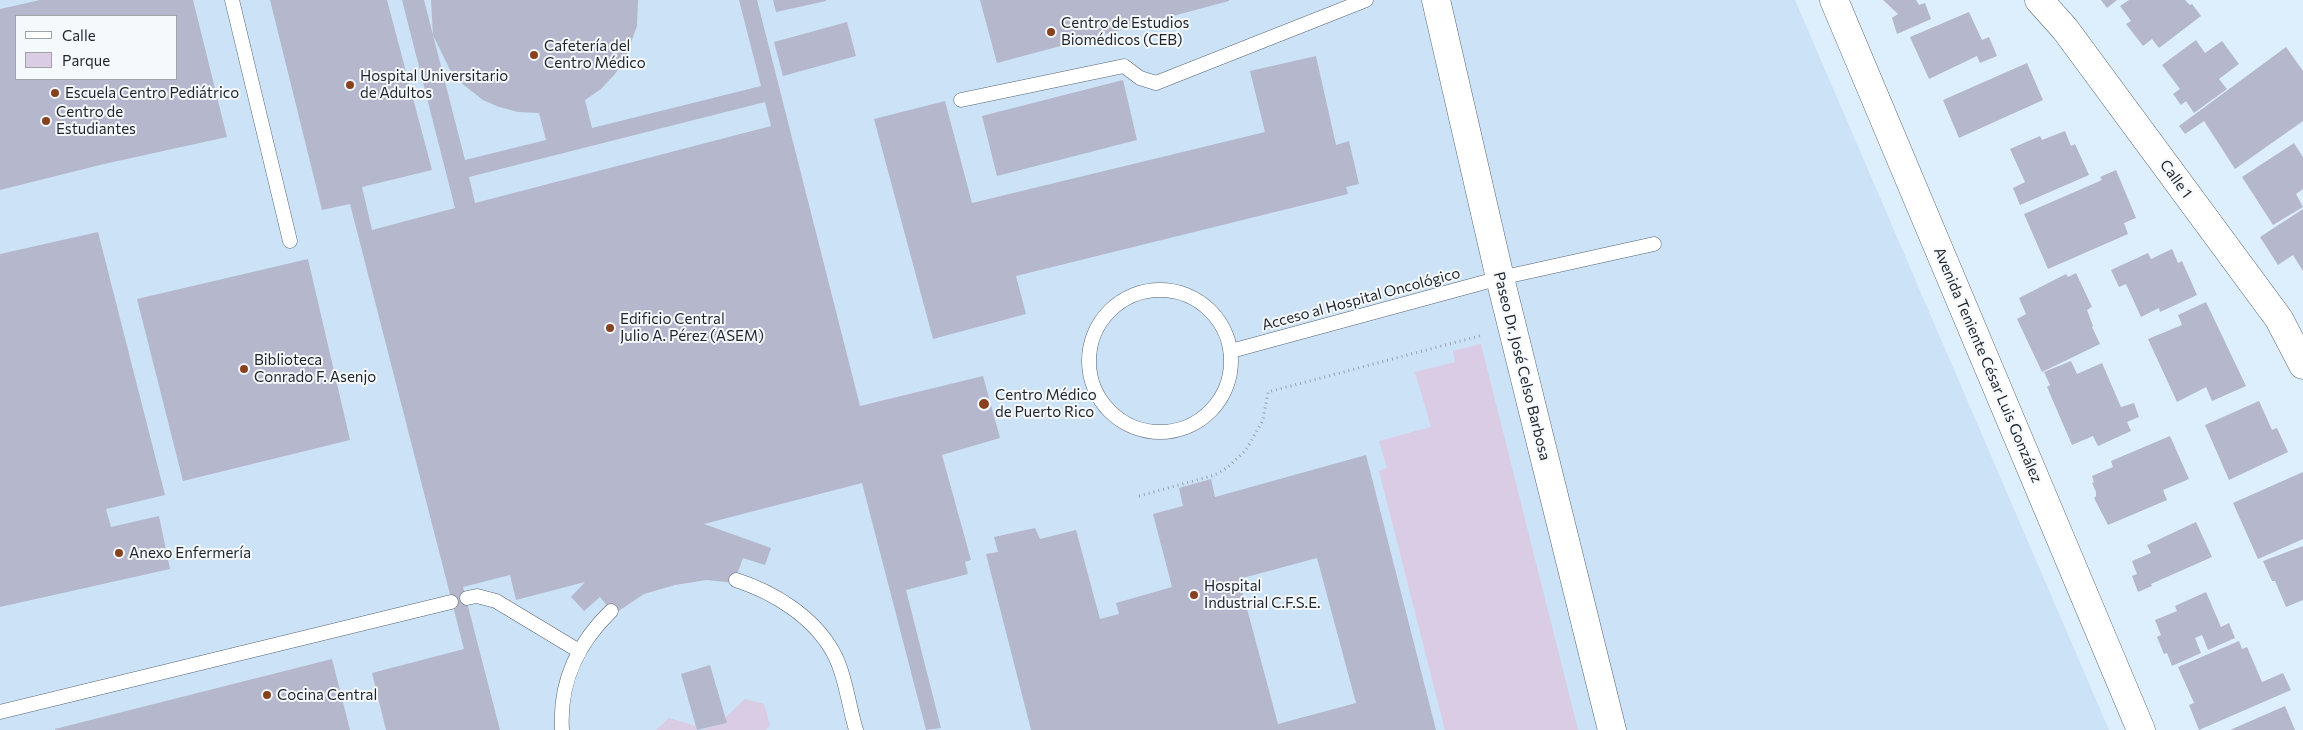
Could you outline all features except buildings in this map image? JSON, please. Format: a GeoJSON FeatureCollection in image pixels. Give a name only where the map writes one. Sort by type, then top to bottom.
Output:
{"type":"FeatureCollection","features":[{"type":"Feature","properties":{"kind":"street","name":"Paseo Dr. José Celso Barbosa"},"geometry":{"type":"LineString","coordinates":[[1436,0],[1500,278],[1612,730]]}},
{"type":"Feature","properties":{"kind":"street","name":"Avenida Teniente César Luis González"},"geometry":{"type":"LineString","coordinates":[[1834,0],[2141,730]]}},
{"type":"Feature","properties":{"kind":"street","name":"Calle 1"},"geometry":{"type":"LineString","coordinates":[[2039,0],[2065,29],[2279,320],[2303,365]]}},
{"type":"Feature","properties":{"kind":"lane"},"geometry":{"type":"LineString","coordinates":[[232,0],[290,241]]}},
{"type":"Feature","properties":{"kind":"lane"},"geometry":{"type":"LineString","coordinates":[[961,100],[1124,66],[1140,78],[1156,83],[1366,0]]}},
{"type":"Feature","properties":{"kind":"lane","name":"Acceso al Hospital Oncológico"},"geometry":{"type":"LineString","coordinates":[[1231,351],[1500,278],[1654,244]]}},
{"type":"Feature","properties":{"kind":"lane"},"geometry":{"type":"LineString","coordinates":[[1156,290],[1180,293],[1203,304],[1220,322],[1231,351],[1230,376],[1224,394],[1215,406],[1203,418],[1184,428],[1168,432],[1145,431],[1118,420],[1106,409],[1094,390],[1088,366],[1090,343],[1101,320],[1112,308],[1132,295],[1156,290]]}},
{"type":"Feature","properties":{"kind":"lane"},"geometry":{"type":"LineString","coordinates":[[736,580],[754,586],[778,599],[802,616],[825,640],[834,653],[839,667],[856,730]]}},
{"type":"Feature","properties":{"kind":"lane"},"geometry":{"type":"LineString","coordinates":[[467,598],[477,596],[496,600],[579,651]]}},
{"type":"Feature","properties":{"kind":"lane"},"geometry":{"type":"LineString","coordinates":[[0,712],[451,602]]}},
{"type":"Feature","properties":{"kind":"lane"},"geometry":{"type":"LineString","coordinates":[[562,730],[560,708],[565,684],[579,651],[595,627],[611,611]]}},
{"type":"Feature","properties":{"kind":"path"},"geometry":{"type":"LineString","coordinates":[[1139,496],[1216,474],[1228,467],[1246,450],[1263,420],[1268,392],[1483,334],[1486,343]]}},
{"type":"Feature","properties":{"kind":"shaded area","name":"Centro Médico de Puerto Rico"},"geometry":{"type":"Polygon","coordinates":[[[0,0],[1795,0],[2109,730],[0,730],[0,0]]]}},
{"type":"Feature","properties":{"kind":"green space"},"geometry":{"type":"Polygon","coordinates":[[[1481,344],[1578,730],[1445,730],[1379,471],[1387,468],[1379,441],[1431,427],[1415,372],[1455,362],[1453,351],[1481,344]]]}},
{"type":"Feature","properties":{"kind":"green space"},"geometry":{"type":"Polygon","coordinates":[[[745,699],[764,704],[770,725],[766,730],[701,730],[727,723],[725,718],[745,699]]]}},
{"type":"Feature","properties":{"kind":"green space"},"geometry":{"type":"Polygon","coordinates":[[[669,718],[696,726],[697,730],[656,730],[669,718]]]}},
{"type":"Feature","properties":{"kind":"place","name":"Centro de Estudios Biomédicos (CEB)"},"geometry":{"type":"Point","coordinates":[1051,32]}},
{"type":"Feature","properties":{"kind":"place","name":"Cafetería del Centro Médico"},"geometry":{"type":"Point","coordinates":[534,55]}},
{"type":"Feature","properties":{"kind":"place","name":"Hospital Universitario de Adultos"},"geometry":{"type":"Point","coordinates":[350,85]}},
{"type":"Feature","properties":{"kind":"place","name":"Escuela Centro Pediátrico"},"geometry":{"type":"Point","coordinates":[55,93]}},
{"type":"Feature","properties":{"kind":"place","name":"Centro de Estudiantes"},"geometry":{"type":"Point","coordinates":[46,121]}},
{"type":"Feature","properties":{"kind":"place","name":"Edificio Central Julio A. Pérez (ASEM)"},"geometry":{"type":"Point","coordinates":[610,328]}},
{"type":"Feature","properties":{"kind":"place","name":"Biblioteca Conrado F. Asenjo"},"geometry":{"type":"Point","coordinates":[244,369]}},
{"type":"Feature","properties":{"kind":"place","name":"Centro Médico de Puerto Rico"},"geometry":{"type":"Point","coordinates":[984,404]}},
{"type":"Feature","properties":{"kind":"place","name":"Anexo Enfermería"},"geometry":{"type":"Point","coordinates":[119,553]}},
{"type":"Feature","properties":{"kind":"place","name":"Hospital Industrial C.F.S.E."},"geometry":{"type":"Point","coordinates":[1194,595]}},
{"type":"Feature","properties":{"kind":"place","name":"Cocina Central"},"geometry":{"type":"Point","coordinates":[267,695]}}]}
